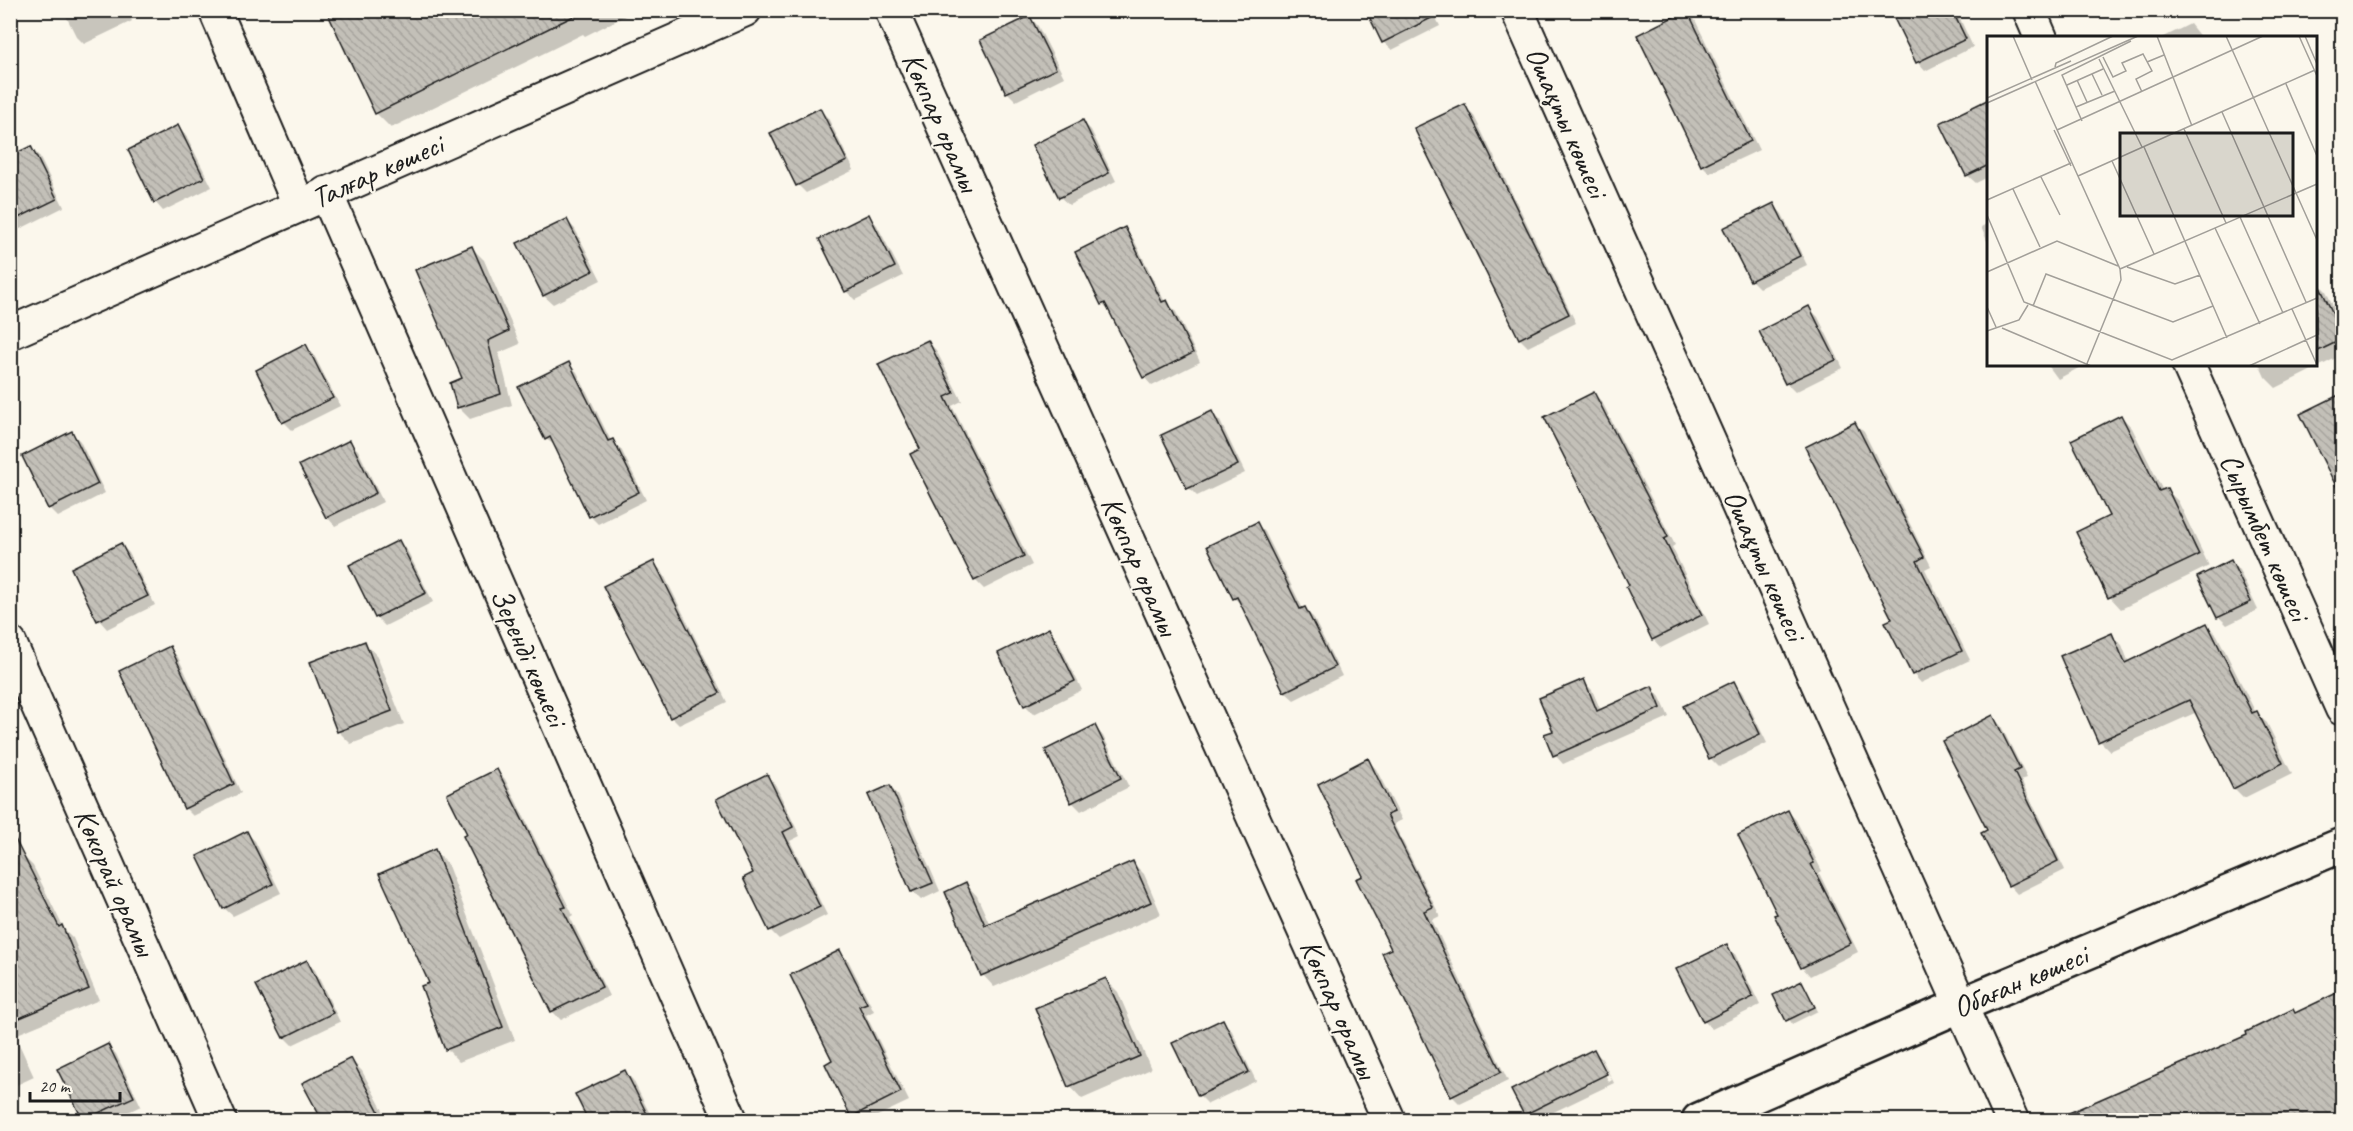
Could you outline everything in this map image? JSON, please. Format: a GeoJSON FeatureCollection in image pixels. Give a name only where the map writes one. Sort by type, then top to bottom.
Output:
{"type":"FeatureCollection","features":[{"type":"Feature","properties":{"kind":"street","name":"Зеренді көшесі"},"geometry":{"type":"LineString","coordinates":[[215,10],[313,199],[731,1120]]}},
{"type":"Feature","properties":{"kind":"street","name":"Талғар көшесі"},"geometry":{"type":"LineString","coordinates":[[10,333],[745,10]]}},
{"type":"Feature","properties":{"kind":"street","name":"Көкпар орамы"},"geometry":{"type":"LineString","coordinates":[[891,10],[1389,1120]]}},
{"type":"Feature","properties":{"kind":"street","name":"Ошақты көшесі"},"geometry":{"type":"LineString","coordinates":[[1517,10],[2012,1120]]}},
{"type":"Feature","properties":{"kind":"street"},"geometry":{"type":"LineString","coordinates":[[2029,10],[2040,36]]}},
{"type":"Feature","properties":{"kind":"street","name":"Сырымбет көшесі"},"geometry":{"type":"LineString","coordinates":[[2189,366],[2343,709]]}},
{"type":"Feature","properties":{"kind":"street","name":"Көкорай орамы"},"geometry":{"type":"LineString","coordinates":[[10,643],[220,1120]]}},
{"type":"Feature","properties":{"kind":"street","name":"Обаған көшесі"},"geometry":{"type":"LineString","coordinates":[[1699,1120],[1961,1005],[2343,845]]}},
{"type":"Feature","properties":{"kind":"building"},"geometry":{"type":"Polygon","coordinates":[[[326,10],[586,10],[375,114],[326,10]]]}},
{"type":"Feature","properties":{"kind":"building"},"geometry":{"type":"Polygon","coordinates":[[[1366,10],[1447,10],[1382,43],[1366,10]]]}},
{"type":"Feature","properties":{"kind":"building"},"geometry":{"type":"Polygon","coordinates":[[[1687,10],[1751,141],[1701,166],[1637,35],[1687,10]]]}},
{"type":"Feature","properties":{"kind":"building"},"geometry":{"type":"Polygon","coordinates":[[[1890,10],[1952,10],[1966,39],[1916,63],[1890,10]]]}},
{"type":"Feature","properties":{"kind":"building"},"geometry":{"type":"Polygon","coordinates":[[[1030,16],[1056,69],[1006,93],[980,40],[1030,16]]]}},
{"type":"Feature","properties":{"kind":"building"},"geometry":{"type":"Polygon","coordinates":[[[1987,100],[1987,166],[1966,176],[1940,123],[1987,100]]]}},
{"type":"Feature","properties":{"kind":"building"},"geometry":{"type":"Polygon","coordinates":[[[1465,104],[1569,314],[1519,339],[1414,128],[1465,104]]]}},
{"type":"Feature","properties":{"kind":"building"},"geometry":{"type":"Polygon","coordinates":[[[820,108],[847,161],[796,186],[770,133],[820,108]]]}},
{"type":"Feature","properties":{"kind":"building"},"geometry":{"type":"Polygon","coordinates":[[[1083,120],[1109,173],[1059,198],[1032,145],[1083,120]]]}},
{"type":"Feature","properties":{"kind":"building"},"geometry":{"type":"Polygon","coordinates":[[[178,125],[204,178],[154,203],[128,150],[178,125]]]}},
{"type":"Feature","properties":{"kind":"building"},"geometry":{"type":"Polygon","coordinates":[[[31,146],[57,199],[10,222],[10,156],[31,146]]]}},
{"type":"Feature","properties":{"kind":"building"},"geometry":{"type":"Polygon","coordinates":[[[1774,203],[1800,256],[1750,281],[1723,228],[1774,203]]]}},
{"type":"Feature","properties":{"kind":"building"},"geometry":{"type":"Polygon","coordinates":[[[869,214],[895,267],[845,292],[819,239],[869,214]]]}},
{"type":"Feature","properties":{"kind":"building"},"geometry":{"type":"Polygon","coordinates":[[[567,219],[593,271],[543,296],[517,243],[567,219]]]}},
{"type":"Feature","properties":{"kind":"building"},"geometry":{"type":"Polygon","coordinates":[[[1125,227],[1162,302],[1167,300],[1193,353],[1143,378],[1105,303],[1101,305],[1075,252],[1125,227]]]}},
{"type":"Feature","properties":{"kind":"building"},"geometry":{"type":"Polygon","coordinates":[[[472,246],[509,331],[488,341],[501,394],[457,408],[450,383],[462,378],[415,270],[472,246]]]}},
{"type":"Feature","properties":{"kind":"building"},"geometry":{"type":"Polygon","coordinates":[[[2317,281],[2343,334],[2343,339],[2317,352],[2317,281]]]}},
{"type":"Feature","properties":{"kind":"building"},"geometry":{"type":"Polygon","coordinates":[[[1809,306],[1836,360],[1785,384],[1759,331],[1809,306]]]}},
{"type":"Feature","properties":{"kind":"building"},"geometry":{"type":"Polygon","coordinates":[[[928,340],[954,393],[945,397],[1024,556],[974,581],[910,454],[920,449],[878,364],[928,340]]]}},
{"type":"Feature","properties":{"kind":"building"},"geometry":{"type":"Polygon","coordinates":[[[306,344],[333,398],[282,423],[256,370],[306,344]]]}},
{"type":"Feature","properties":{"kind":"building"},"geometry":{"type":"Polygon","coordinates":[[[569,362],[608,441],[613,439],[639,492],[589,517],[550,437],[545,440],[518,387],[569,362]]]}},
{"type":"Feature","properties":{"kind":"building"},"geometry":{"type":"Polygon","coordinates":[[[1594,392],[1668,537],[1664,539],[1702,615],[1652,640],[1626,587],[1629,585],[1544,417],[1594,392]]]}},
{"type":"Feature","properties":{"kind":"building"},"geometry":{"type":"Polygon","coordinates":[[[2343,393],[2343,500],[2300,414],[2343,393]]]}},
{"type":"Feature","properties":{"kind":"building"},"geometry":{"type":"Polygon","coordinates":[[[1212,411],[1238,465],[1187,489],[1161,435],[1212,411]]]}},
{"type":"Feature","properties":{"kind":"building"},"geometry":{"type":"Polygon","coordinates":[[[2121,415],[2159,491],[2167,488],[2199,555],[2108,598],[2076,532],[2109,516],[2071,440],[2121,415]]]}},
{"type":"Feature","properties":{"kind":"building"},"geometry":{"type":"Polygon","coordinates":[[[1855,422],[1924,557],[1917,561],[1962,651],[1912,675],[1885,622],[1892,619],[1805,447],[1855,422]]]}},
{"type":"Feature","properties":{"kind":"building"},"geometry":{"type":"Polygon","coordinates":[[[72,431],[98,484],[48,509],[22,456],[72,431]]]}},
{"type":"Feature","properties":{"kind":"building"},"geometry":{"type":"Polygon","coordinates":[[[350,440],[376,493],[326,518],[299,465],[350,440]]]}},
{"type":"Feature","properties":{"kind":"building"},"geometry":{"type":"Polygon","coordinates":[[[1257,522],[1300,609],[1305,607],[1335,667],[1284,692],[1237,597],[1233,599],[1207,546],[1257,522]]]}},
{"type":"Feature","properties":{"kind":"building"},"geometry":{"type":"Polygon","coordinates":[[[399,540],[426,593],[375,618],[349,565],[399,540]]]}},
{"type":"Feature","properties":{"kind":"building"},"geometry":{"type":"Polygon","coordinates":[[[121,543],[148,596],[97,621],[71,568],[121,543]]]}},
{"type":"Feature","properties":{"kind":"building"},"geometry":{"type":"Polygon","coordinates":[[[2231,560],[2251,602],[2217,618],[2197,577],[2231,560]]]}},
{"type":"Feature","properties":{"kind":"building"},"geometry":{"type":"Polygon","coordinates":[[[654,561],[720,693],[670,718],[603,586],[654,561]]]}},
{"type":"Feature","properties":{"kind":"building"},"geometry":{"type":"Polygon","coordinates":[[[2207,623],[2252,713],[2257,711],[2283,763],[2233,789],[2189,700],[2098,742],[2060,656],[2112,633],[2125,663],[2207,623]]]}},
{"type":"Feature","properties":{"kind":"building"},"geometry":{"type":"Polygon","coordinates":[[[1049,628],[1075,681],[1024,706],[998,653],[1049,628]]]}},
{"type":"Feature","properties":{"kind":"building"},"geometry":{"type":"Polygon","coordinates":[[[365,641],[392,711],[337,732],[310,662],[365,641]]]}},
{"type":"Feature","properties":{"kind":"building"},"geometry":{"type":"Polygon","coordinates":[[[170,646],[234,784],[184,809],[119,671],[170,646]]]}},
{"type":"Feature","properties":{"kind":"building"},"geometry":{"type":"Polygon","coordinates":[[[1584,679],[1597,711],[1652,686],[1661,708],[1553,756],[1544,734],[1553,731],[1539,698],[1584,679]]]}},
{"type":"Feature","properties":{"kind":"building"},"geometry":{"type":"Polygon","coordinates":[[[1734,681],[1760,734],[1709,759],[1683,706],[1734,681]]]}},
{"type":"Feature","properties":{"kind":"building"},"geometry":{"type":"Polygon","coordinates":[[[1993,715],[2020,769],[2014,772],[2058,861],[2008,886],[1981,833],[1987,830],[1942,741],[1993,715]]]}},
{"type":"Feature","properties":{"kind":"building"},"geometry":{"type":"Polygon","coordinates":[[[1095,725],[1121,778],[1071,803],[1045,750],[1095,725]]]}},
{"type":"Feature","properties":{"kind":"building"},"geometry":{"type":"Polygon","coordinates":[[[1368,758],[1394,812],[1387,815],[1433,907],[1424,911],[1501,1072],[1451,1097],[1382,953],[1391,949],[1356,879],[1363,876],[1318,784],[1368,758]]]}},
{"type":"Feature","properties":{"kind":"building"},"geometry":{"type":"Polygon","coordinates":[[[497,769],[566,907],[562,908],[602,987],[551,1012],[463,836],[467,834],[447,794],[497,769]]]}},
{"type":"Feature","properties":{"kind":"building"},"geometry":{"type":"Polygon","coordinates":[[[767,774],[793,827],[783,832],[820,907],[769,931],[743,878],[753,873],[716,799],[767,774]]]}},
{"type":"Feature","properties":{"kind":"building"},"geometry":{"type":"Polygon","coordinates":[[[890,785],[933,883],[911,892],[868,795],[890,785]]]}},
{"type":"Feature","properties":{"kind":"building"},"geometry":{"type":"Polygon","coordinates":[[[1788,810],[1814,863],[1811,864],[1851,943],[1801,968],[1738,835],[1788,810]]]}},
{"type":"Feature","properties":{"kind":"building"},"geometry":{"type":"Polygon","coordinates":[[[10,829],[59,927],[62,925],[89,989],[10,1022],[10,829]]]}},
{"type":"Feature","properties":{"kind":"building"},"geometry":{"type":"Polygon","coordinates":[[[247,831],[273,884],[223,909],[197,856],[247,831]]]}},
{"type":"Feature","properties":{"kind":"building"},"geometry":{"type":"Polygon","coordinates":[[[435,849],[503,1027],[445,1050],[421,986],[429,983],[379,874],[435,849]]]}},
{"type":"Feature","properties":{"kind":"building"},"geometry":{"type":"Polygon","coordinates":[[[1133,861],[1151,902],[981,976],[945,892],[966,882],[985,925],[1133,861]]]}},
{"type":"Feature","properties":{"kind":"building"},"geometry":{"type":"Polygon","coordinates":[[[1727,944],[1753,997],[1703,1022],[1676,969],[1727,944]]]}},
{"type":"Feature","properties":{"kind":"building"},"geometry":{"type":"Polygon","coordinates":[[[840,950],[867,1003],[859,1006],[901,1092],[851,1117],[825,1064],[832,1060],[790,975],[840,950]]]}},
{"type":"Feature","properties":{"kind":"building"},"geometry":{"type":"Polygon","coordinates":[[[307,960],[333,1013],[283,1038],[256,985],[307,960]]]}},
{"type":"Feature","properties":{"kind":"building"},"geometry":{"type":"Polygon","coordinates":[[[1106,978],[1140,1056],[1068,1087],[1035,1008],[1106,978]]]}},
{"type":"Feature","properties":{"kind":"building"},"geometry":{"type":"Polygon","coordinates":[[[1802,981],[1815,1007],[1786,1021],[1773,995],[1802,981]]]}},
{"type":"Feature","properties":{"kind":"building"},"geometry":{"type":"Polygon","coordinates":[[[2343,990],[2343,1120],[2053,1120],[2247,1035],[2246,1032],[2293,1009],[2295,1013],[2343,990]]]}},
{"type":"Feature","properties":{"kind":"building"},"geometry":{"type":"Polygon","coordinates":[[[1223,1019],[1249,1072],[1198,1096],[1172,1043],[1223,1019]]]}},
{"type":"Feature","properties":{"kind":"building"},"geometry":{"type":"Polygon","coordinates":[[[108,1044],[134,1097],[83,1120],[57,1069],[108,1044]]]}},
{"type":"Feature","properties":{"kind":"building"},"geometry":{"type":"Polygon","coordinates":[[[1594,1049],[1607,1074],[1524,1115],[1511,1090],[1594,1049]]]}},
{"type":"Feature","properties":{"kind":"building"},"geometry":{"type":"Polygon","coordinates":[[[351,1058],[379,1112],[363,1120],[322,1120],[302,1083],[351,1058]]]}},
{"type":"Feature","properties":{"kind":"building"},"geometry":{"type":"Polygon","coordinates":[[[625,1070],[650,1120],[588,1120],[575,1094],[625,1070]]]}}]}
